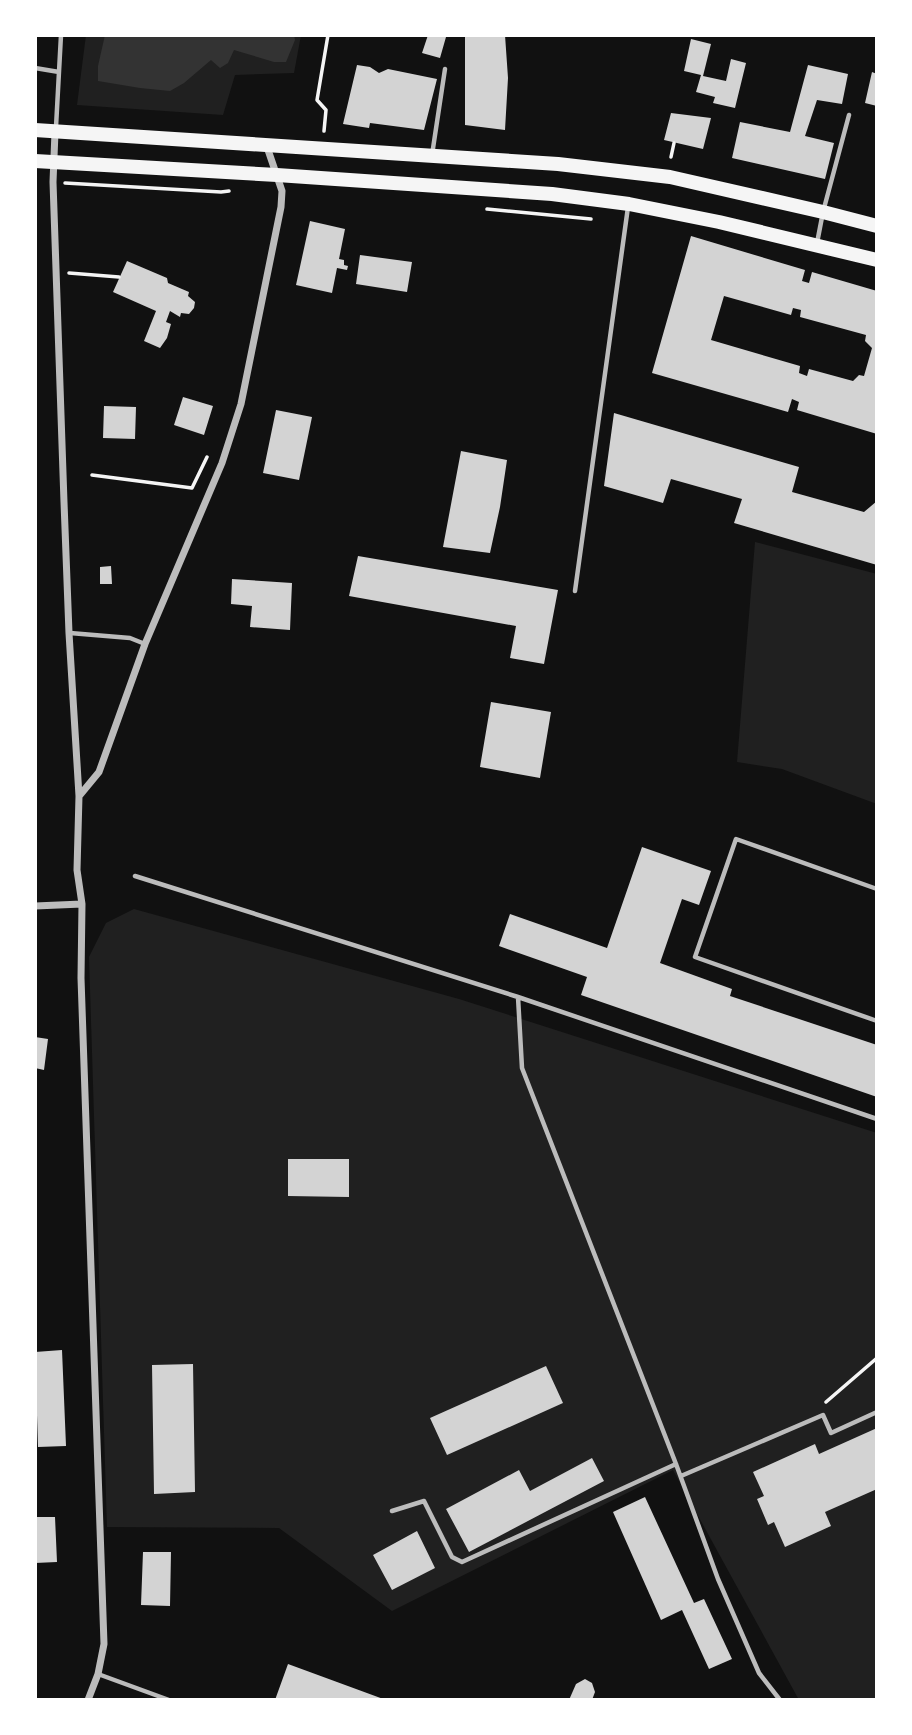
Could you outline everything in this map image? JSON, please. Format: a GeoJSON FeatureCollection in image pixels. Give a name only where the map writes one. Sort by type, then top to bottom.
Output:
{"type":"FeatureCollection","features":[{"type":"Feature","properties":{"kind":"main road"},"geometry":{"type":"LineString","coordinates":[[35,130],[558,164],[660,176],[877,226]]}},
{"type":"Feature","properties":{"kind":"main road"},"geometry":{"type":"LineString","coordinates":[[35,162],[552,194],[629,204],[719,222],[877,260]]}},
{"type":"Feature","properties":{"kind":"street"},"geometry":{"type":"LineString","coordinates":[[55,132],[56,274],[69,633],[79,796],[77,870],[82,904],[81,992],[104,1644],[98,1674],[88,1700]]}},
{"type":"Feature","properties":{"kind":"street"},"geometry":{"type":"LineString","coordinates":[[79,796],[99,772],[145,643],[218,474],[240,404],[281,206],[282,191],[266,144]]}},
{"type":"Feature","properties":{"kind":"street"},"geometry":{"type":"LineString","coordinates":[[35,906],[82,904]]}},
{"type":"Feature","properties":{"kind":"lane"},"geometry":{"type":"LineString","coordinates":[[55,132],[61,35]]}},
{"type":"Feature","properties":{"kind":"lane"},"geometry":{"type":"LineString","coordinates":[[35,68],[59,72]]}},
{"type":"Feature","properties":{"kind":"lane"},"geometry":{"type":"LineString","coordinates":[[432,155],[445,69]]}},
{"type":"Feature","properties":{"kind":"lane"},"geometry":{"type":"LineString","coordinates":[[817,245],[849,115]]}},
{"type":"Feature","properties":{"kind":"lane"},"geometry":{"type":"LineString","coordinates":[[576,591],[629,204]]}},
{"type":"Feature","properties":{"kind":"lane"},"geometry":{"type":"LineString","coordinates":[[69,633],[130,638],[145,643]]}},
{"type":"Feature","properties":{"kind":"lane"},"geometry":{"type":"LineString","coordinates":[[877,889],[736,839],[695,957],[877,1021]]}},
{"type":"Feature","properties":{"kind":"lane"},"geometry":{"type":"LineString","coordinates":[[135,876],[518,996],[877,1119]]}},
{"type":"Feature","properties":{"kind":"lane"},"geometry":{"type":"LineString","coordinates":[[518,996],[522,1068],[718,1578],[759,1673],[780,1700]]}},
{"type":"Feature","properties":{"kind":"lane"},"geometry":{"type":"LineString","coordinates":[[681,1476],[823,1415],[831,1433],[877,1412]]}},
{"type":"Feature","properties":{"kind":"lane"},"geometry":{"type":"LineString","coordinates":[[392,1511],[424,1501],[452,1557],[462,1562],[676,1464]]}},
{"type":"Feature","properties":{"kind":"lane"},"geometry":{"type":"LineString","coordinates":[[98,1674],[169,1700]]}},
{"type":"Feature","properties":{"kind":"path"},"geometry":{"type":"LineString","coordinates":[[324,131],[326,110],[317,100],[328,35]]}},
{"type":"Feature","properties":{"kind":"path"},"geometry":{"type":"LineString","coordinates":[[671,157],[674,143]]}},
{"type":"Feature","properties":{"kind":"path"},"geometry":{"type":"LineString","coordinates":[[54,182],[232,191]]}},
{"type":"Feature","properties":{"kind":"path"},"geometry":{"type":"LineString","coordinates":[[486,209],[626,223]]}},
{"type":"Feature","properties":{"kind":"path"},"geometry":{"type":"LineString","coordinates":[[56,274],[73,272],[119,277]]}},
{"type":"Feature","properties":{"kind":"path"},"geometry":{"type":"LineString","coordinates":[[92,475],[192,488],[207,457]]}},
{"type":"Feature","properties":{"kind":"path"},"geometry":{"type":"LineString","coordinates":[[823,1415],[824,1404],[877,1357]]}},
{"type":"Feature","properties":{"kind":"shaded area"},"geometry":{"type":"Polygon","coordinates":[[[86,35],[301,35],[294,73],[235,75],[223,115],[77,105],[86,35]]]}},
{"type":"Feature","properties":{"kind":"shaded area"},"geometry":{"type":"Polygon","coordinates":[[[105,35],[294,35],[295,40],[286,62],[274,62],[234,50],[228,63],[220,68],[211,60],[170,91],[98,81],[98,66],[105,35]]]}},
{"type":"Feature","properties":{"kind":"shaded area"},"geometry":{"type":"Polygon","coordinates":[[[755,542],[877,574],[877,804],[782,769],[737,762],[755,542]]]}},
{"type":"Feature","properties":{"kind":"shaded area"},"geometry":{"type":"Polygon","coordinates":[[[134,909],[459,999],[877,1133],[877,1700],[799,1700],[673,1470],[392,1611],[279,1528],[107,1527],[89,957],[106,923],[134,909]]]}},
{"type":"Feature","properties":{"kind":"building"},"geometry":{"type":"Polygon","coordinates":[[[428,35],[446,37],[440,58],[422,53],[428,35]]]}},
{"type":"Feature","properties":{"kind":"building"},"geometry":{"type":"Polygon","coordinates":[[[465,35],[505,35],[508,78],[505,130],[465,125],[465,35]]]}},
{"type":"Feature","properties":{"kind":"building"},"geometry":{"type":"Polygon","coordinates":[[[691,39],[711,44],[703,76],[726,81],[731,59],[746,63],[735,108],[713,103],[715,97],[696,92],[701,75],[684,71],[691,39]]]}},
{"type":"Feature","properties":{"kind":"building"},"geometry":{"type":"Polygon","coordinates":[[[357,65],[370,67],[379,73],[388,69],[437,79],[424,130],[370,123],[369,128],[343,124],[357,65]]]}},
{"type":"Feature","properties":{"kind":"building"},"geometry":{"type":"Polygon","coordinates":[[[808,65],[848,74],[842,104],[817,100],[805,136],[834,143],[825,179],[732,158],[740,122],[790,132],[808,65]]]}},
{"type":"Feature","properties":{"kind":"building"},"geometry":{"type":"Polygon","coordinates":[[[872,72],[877,74],[877,106],[865,103],[872,72]]]}},
{"type":"Feature","properties":{"kind":"building"},"geometry":{"type":"Polygon","coordinates":[[[671,113],[711,118],[703,149],[664,140],[671,113]]]}},
{"type":"Feature","properties":{"kind":"building"},"geometry":{"type":"Polygon","coordinates":[[[310,221],[345,229],[339,259],[344,260],[344,265],[348,266],[347,270],[337,268],[332,293],[296,285],[310,221]]]}},
{"type":"Feature","properties":{"kind":"building"},"geometry":{"type":"Polygon","coordinates":[[[691,236],[805,270],[802,281],[809,283],[812,272],[877,291],[877,434],[797,410],[799,402],[792,399],[788,412],[652,373],[691,236]],[[724,296],[711,340],[800,366],[799,373],[807,376],[809,369],[853,381],[859,375],[864,376],[872,348],[865,341],[866,335],[800,317],[801,310],[793,308],[791,315],[724,296]]]}},
{"type":"Feature","properties":{"kind":"building"},"geometry":{"type":"Polygon","coordinates":[[[360,255],[412,262],[407,292],[356,284],[360,255]]]}},
{"type":"Feature","properties":{"kind":"building"},"geometry":{"type":"Polygon","coordinates":[[[127,261],[167,278],[168,283],[189,292],[188,296],[195,302],[189,314],[181,313],[180,317],[170,311],[166,322],[171,324],[167,338],[160,348],[144,341],[156,311],[113,292],[127,261]]]}},
{"type":"Feature","properties":{"kind":"building"},"geometry":{"type":"Polygon","coordinates":[[[183,397],[213,406],[204,435],[174,425],[183,397]]]}},
{"type":"Feature","properties":{"kind":"building"},"geometry":{"type":"Polygon","coordinates":[[[104,406],[136,407],[135,439],[103,438],[104,406]]]}},
{"type":"Feature","properties":{"kind":"building"},"geometry":{"type":"Polygon","coordinates":[[[276,410],[312,417],[299,480],[263,473],[276,410]]]}},
{"type":"Feature","properties":{"kind":"building"},"geometry":{"type":"Polygon","coordinates":[[[614,413],[799,467],[792,492],[864,512],[877,501],[877,565],[734,523],[742,499],[671,479],[663,503],[604,486],[614,413]]]}},
{"type":"Feature","properties":{"kind":"building"},"geometry":{"type":"Polygon","coordinates":[[[461,451],[507,460],[490,553],[443,547],[461,451]]]}},
{"type":"Feature","properties":{"kind":"building"},"geometry":{"type":"Polygon","coordinates":[[[358,556],[558,590],[544,664],[510,658],[516,626],[349,596],[358,556]]]}},
{"type":"Feature","properties":{"kind":"building"},"geometry":{"type":"Polygon","coordinates":[[[111,566],[112,584],[100,584],[100,567],[111,566]]]}},
{"type":"Feature","properties":{"kind":"building"},"geometry":{"type":"Polygon","coordinates":[[[232,579],[292,583],[290,630],[250,627],[252,606],[231,604],[232,579]]]}},
{"type":"Feature","properties":{"kind":"building"},"geometry":{"type":"Polygon","coordinates":[[[491,702],[551,712],[540,778],[480,767],[491,702]]]}},
{"type":"Feature","properties":{"kind":"building"},"geometry":{"type":"Polygon","coordinates":[[[642,847],[711,871],[699,905],[682,899],[660,963],[732,989],[730,996],[877,1045],[877,1097],[581,995],[587,977],[499,946],[510,914],[607,948],[642,847]]]}},
{"type":"Feature","properties":{"kind":"building"},"geometry":{"type":"Polygon","coordinates":[[[35,1037],[48,1039],[44,1070],[35,1068],[35,1037]]]}},
{"type":"Feature","properties":{"kind":"building"},"geometry":{"type":"Polygon","coordinates":[[[288,1159],[349,1159],[349,1197],[288,1196],[288,1159]]]}},
{"type":"Feature","properties":{"kind":"building"},"geometry":{"type":"Polygon","coordinates":[[[62,1350],[66,1446],[38,1447],[35,1352],[62,1350]]]}},
{"type":"Feature","properties":{"kind":"building"},"geometry":{"type":"Polygon","coordinates":[[[193,1364],[195,1492],[154,1494],[152,1365],[193,1364]]]}},
{"type":"Feature","properties":{"kind":"building"},"geometry":{"type":"Polygon","coordinates":[[[546,1366],[563,1403],[447,1455],[430,1418],[546,1366]]]}},
{"type":"Feature","properties":{"kind":"building"},"geometry":{"type":"Polygon","coordinates":[[[877,1428],[877,1489],[825,1512],[831,1526],[785,1547],[774,1522],[768,1525],[757,1499],[764,1496],[753,1472],[815,1444],[819,1454],[877,1428]]]}},
{"type":"Feature","properties":{"kind":"building"},"geometry":{"type":"Polygon","coordinates":[[[592,1458],[604,1481],[469,1552],[446,1509],[519,1470],[530,1491],[592,1458]]]}},
{"type":"Feature","properties":{"kind":"building"},"geometry":{"type":"Polygon","coordinates":[[[645,1497],[694,1603],[704,1599],[732,1659],[709,1669],[682,1610],[661,1620],[613,1512],[645,1497]]]}},
{"type":"Feature","properties":{"kind":"building"},"geometry":{"type":"Polygon","coordinates":[[[35,1517],[55,1517],[57,1562],[35,1563],[35,1517]]]}},
{"type":"Feature","properties":{"kind":"building"},"geometry":{"type":"Polygon","coordinates":[[[417,1531],[435,1568],[392,1590],[373,1555],[417,1531]]]}},
{"type":"Feature","properties":{"kind":"building"},"geometry":{"type":"Polygon","coordinates":[[[143,1552],[171,1552],[170,1606],[141,1605],[143,1552]]]}},
{"type":"Feature","properties":{"kind":"building"},"geometry":{"type":"Polygon","coordinates":[[[288,1664],[386,1700],[275,1700],[288,1664]]]}},
{"type":"Feature","properties":{"kind":"building"},"geometry":{"type":"Polygon","coordinates":[[[585,1679],[592,1683],[595,1692],[592,1700],[569,1700],[576,1684],[585,1679]]]}}]}
